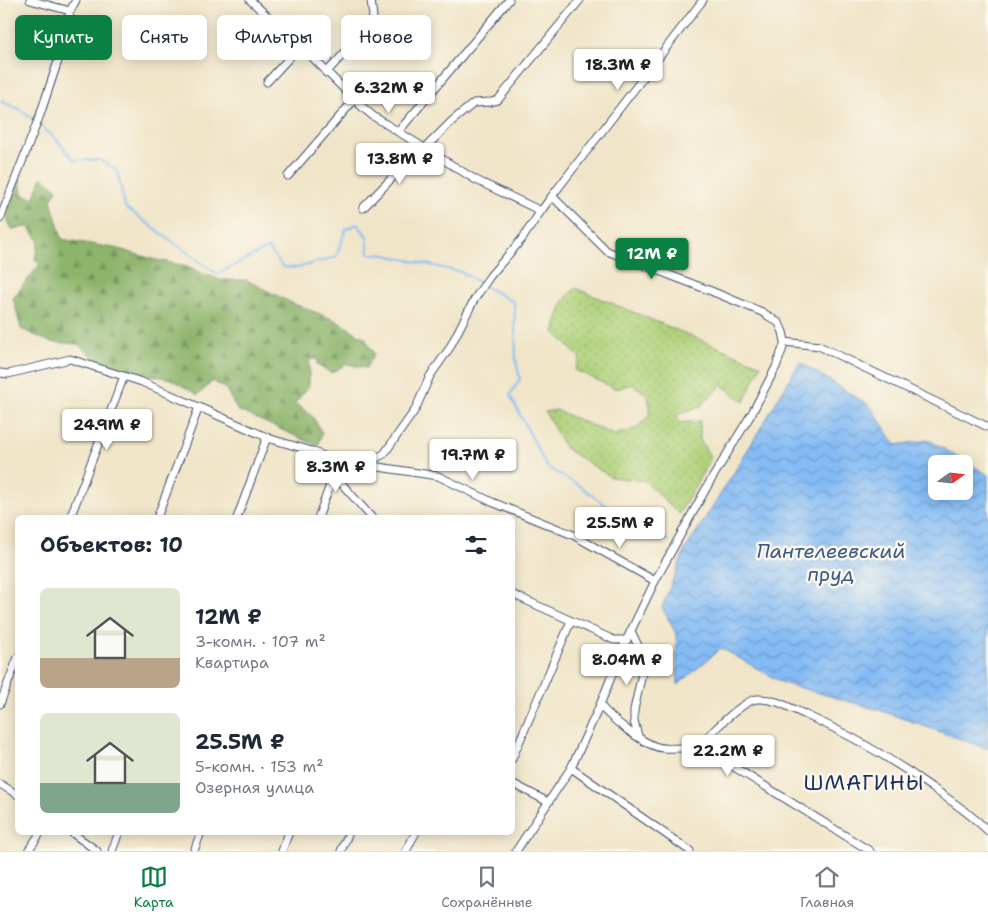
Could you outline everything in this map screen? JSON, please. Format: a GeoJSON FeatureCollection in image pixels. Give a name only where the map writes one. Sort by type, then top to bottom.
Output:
{"type":"FeatureCollection","features":[{"type":"Feature","properties":{"kind":"street"},"geometry":{"type":"LineString","coordinates":[[30,0],[70,12]]}},
{"type":"Feature","properties":{"kind":"street"},"geometry":{"type":"LineString","coordinates":[[0,219],[40,116],[62,49],[70,12],[76,0]]}},
{"type":"Feature","properties":{"kind":"street"},"geometry":{"type":"LineString","coordinates":[[250,0],[266,15]]}},
{"type":"Feature","properties":{"kind":"street"},"geometry":{"type":"LineString","coordinates":[[326,73],[369,26],[373,17],[371,0]]}},
{"type":"Feature","properties":{"kind":"street"},"geometry":{"type":"LineString","coordinates":[[398,132],[509,0]]}},
{"type":"Feature","properties":{"kind":"street"},"geometry":{"type":"LineString","coordinates":[[363,208],[423,148],[474,103],[498,100],[580,0]]}},
{"type":"Feature","properties":{"kind":"street"},"geometry":{"type":"LineString","coordinates":[[362,465],[384,454],[415,410],[430,376],[449,349],[474,300],[490,276],[522,239],[552,196],[703,0]]}},
{"type":"Feature","properties":{"kind":"street"},"geometry":{"type":"LineString","coordinates":[[267,82],[287,60]]}},
{"type":"Feature","properties":{"kind":"street"},"geometry":{"type":"LineString","coordinates":[[313,60],[373,116],[476,180],[541,211]]}},
{"type":"Feature","properties":{"kind":"street"},"geometry":{"type":"LineString","coordinates":[[288,176],[354,100]]}},
{"type":"Feature","properties":{"kind":"street"},"geometry":{"type":"LineString","coordinates":[[516,851],[571,768],[655,581],[708,485],[752,413],[776,367],[784,342],[783,332],[779,323],[762,312],[607,251],[552,196]]}},
{"type":"Feature","properties":{"kind":"street"},"geometry":{"type":"LineString","coordinates":[[784,342],[819,346],[988,427]]}},
{"type":"Feature","properties":{"kind":"street"},"geometry":{"type":"LineString","coordinates":[[0,373],[8,374],[70,359],[124,376],[142,382],[267,437],[323,456],[362,465],[438,476],[492,502],[573,535],[655,581]]}},
{"type":"Feature","properties":{"kind":"street"},"geometry":{"type":"LineString","coordinates":[[71,515],[124,376]]}},
{"type":"Feature","properties":{"kind":"street"},"geometry":{"type":"LineString","coordinates":[[158,515],[198,407]]}},
{"type":"Feature","properties":{"kind":"street"},"geometry":{"type":"LineString","coordinates":[[238,515],[267,437]]}},
{"type":"Feature","properties":{"kind":"street"},"geometry":{"type":"LineString","coordinates":[[323,456],[327,466],[369,515]]}},
{"type":"Feature","properties":{"kind":"street"},"geometry":{"type":"LineString","coordinates":[[319,515],[334,474]]}},
{"type":"Feature","properties":{"kind":"street"},"geometry":{"type":"LineString","coordinates":[[515,595],[614,640],[627,640]]}},
{"type":"Feature","properties":{"kind":"street"},"geometry":{"type":"LineString","coordinates":[[515,752],[571,620]]}},
{"type":"Feature","properties":{"kind":"street"},"geometry":{"type":"LineString","coordinates":[[631,631],[642,654],[644,664],[634,710],[634,721],[638,736]]}},
{"type":"Feature","properties":{"kind":"street"},"geometry":{"type":"LineString","coordinates":[[0,704],[15,665]]}},
{"type":"Feature","properties":{"kind":"street"},"geometry":{"type":"LineString","coordinates":[[700,747],[704,738],[754,699],[771,699],[839,730],[897,762],[971,814],[988,831]]}},
{"type":"Feature","properties":{"kind":"street"},"geometry":{"type":"LineString","coordinates":[[600,705],[606,713],[654,747],[700,747],[870,851]]}},
{"type":"Feature","properties":{"kind":"street"},"geometry":{"type":"LineString","coordinates":[[571,768],[690,851]]}},
{"type":"Feature","properties":{"kind":"street"},"geometry":{"type":"LineString","coordinates":[[515,785],[548,802]]}},
{"type":"Feature","properties":{"kind":"street"},"geometry":{"type":"LineString","coordinates":[[2,788],[15,794]]}},
{"type":"Feature","properties":{"kind":"street"},"geometry":{"type":"LineString","coordinates":[[28,851],[40,835]]}},
{"type":"Feature","properties":{"kind":"street"},"geometry":{"type":"LineString","coordinates":[[75,835],[95,850]]}},
{"type":"Feature","properties":{"kind":"street"},"geometry":{"type":"LineString","coordinates":[[112,851],[117,835]]}},
{"type":"Feature","properties":{"kind":"street"},"geometry":{"type":"LineString","coordinates":[[194,851],[200,835]]}},
{"type":"Feature","properties":{"kind":"street"},"geometry":{"type":"LineString","coordinates":[[282,851],[288,835]]}},
{"type":"Feature","properties":{"kind":"street"},"geometry":{"type":"LineString","coordinates":[[340,851],[348,835]]}},
{"type":"Feature","properties":{"kind":"street"},"geometry":{"type":"LineString","coordinates":[[406,851],[414,835]]}},
{"type":"Feature","properties":{"kind":"green space"},"geometry":{"type":"Polygon","coordinates":[[[42,177],[57,189],[51,200],[62,239],[119,249],[152,259],[182,265],[220,280],[246,280],[294,304],[333,319],[365,338],[374,354],[366,368],[347,364],[331,373],[317,365],[317,358],[309,360],[309,386],[295,403],[313,417],[322,433],[318,446],[237,410],[226,389],[213,381],[198,395],[171,379],[102,365],[78,344],[50,342],[21,329],[13,298],[40,264],[35,260],[39,240],[28,227],[12,229],[4,213],[20,178],[22,194],[34,198],[42,177]]]}},
{"type":"Feature","properties":{"kind":"green space"},"geometry":{"type":"Polygon","coordinates":[[[575,288],[761,365],[744,402],[722,385],[701,406],[677,415],[679,423],[700,421],[700,440],[711,458],[679,514],[645,481],[611,477],[566,449],[545,412],[556,410],[614,435],[637,428],[650,414],[648,395],[632,384],[616,389],[575,370],[580,358],[554,332],[563,302],[575,288]]]}},
{"type":"Feature","properties":{"kind":"water","name":"Пантелеевский пруд"},"geometry":{"type":"Polygon","coordinates":[[[800,362],[870,406],[896,445],[929,440],[954,455],[928,455],[928,500],[973,500],[973,466],[988,475],[988,749],[879,710],[783,683],[721,648],[678,685],[676,634],[662,607],[685,550],[800,362]]]}},
{"type":"Feature","properties":{"kind":"waterway"},"geometry":{"type":"LineString","coordinates":[[0,101],[21,110],[35,121]]}},
{"type":"Feature","properties":{"kind":"waterway"},"geometry":{"type":"LineString","coordinates":[[39,124],[57,140],[74,160],[100,160],[117,170],[125,207],[217,274],[268,248],[283,267],[297,268],[336,257],[346,229],[357,224],[367,236],[369,254],[381,254],[461,272],[482,284]]}},
{"type":"Feature","properties":{"kind":"waterway"},"geometry":{"type":"LineString","coordinates":[[486,287],[514,302],[516,360],[520,379],[510,395],[547,467],[580,486],[611,509],[630,516],[669,541]]}},
{"type":"Feature","properties":{"kind":"district","name":"ШМАГИНЫ"},"geometry":{"type":"Point","coordinates":[864,783]}}]}
